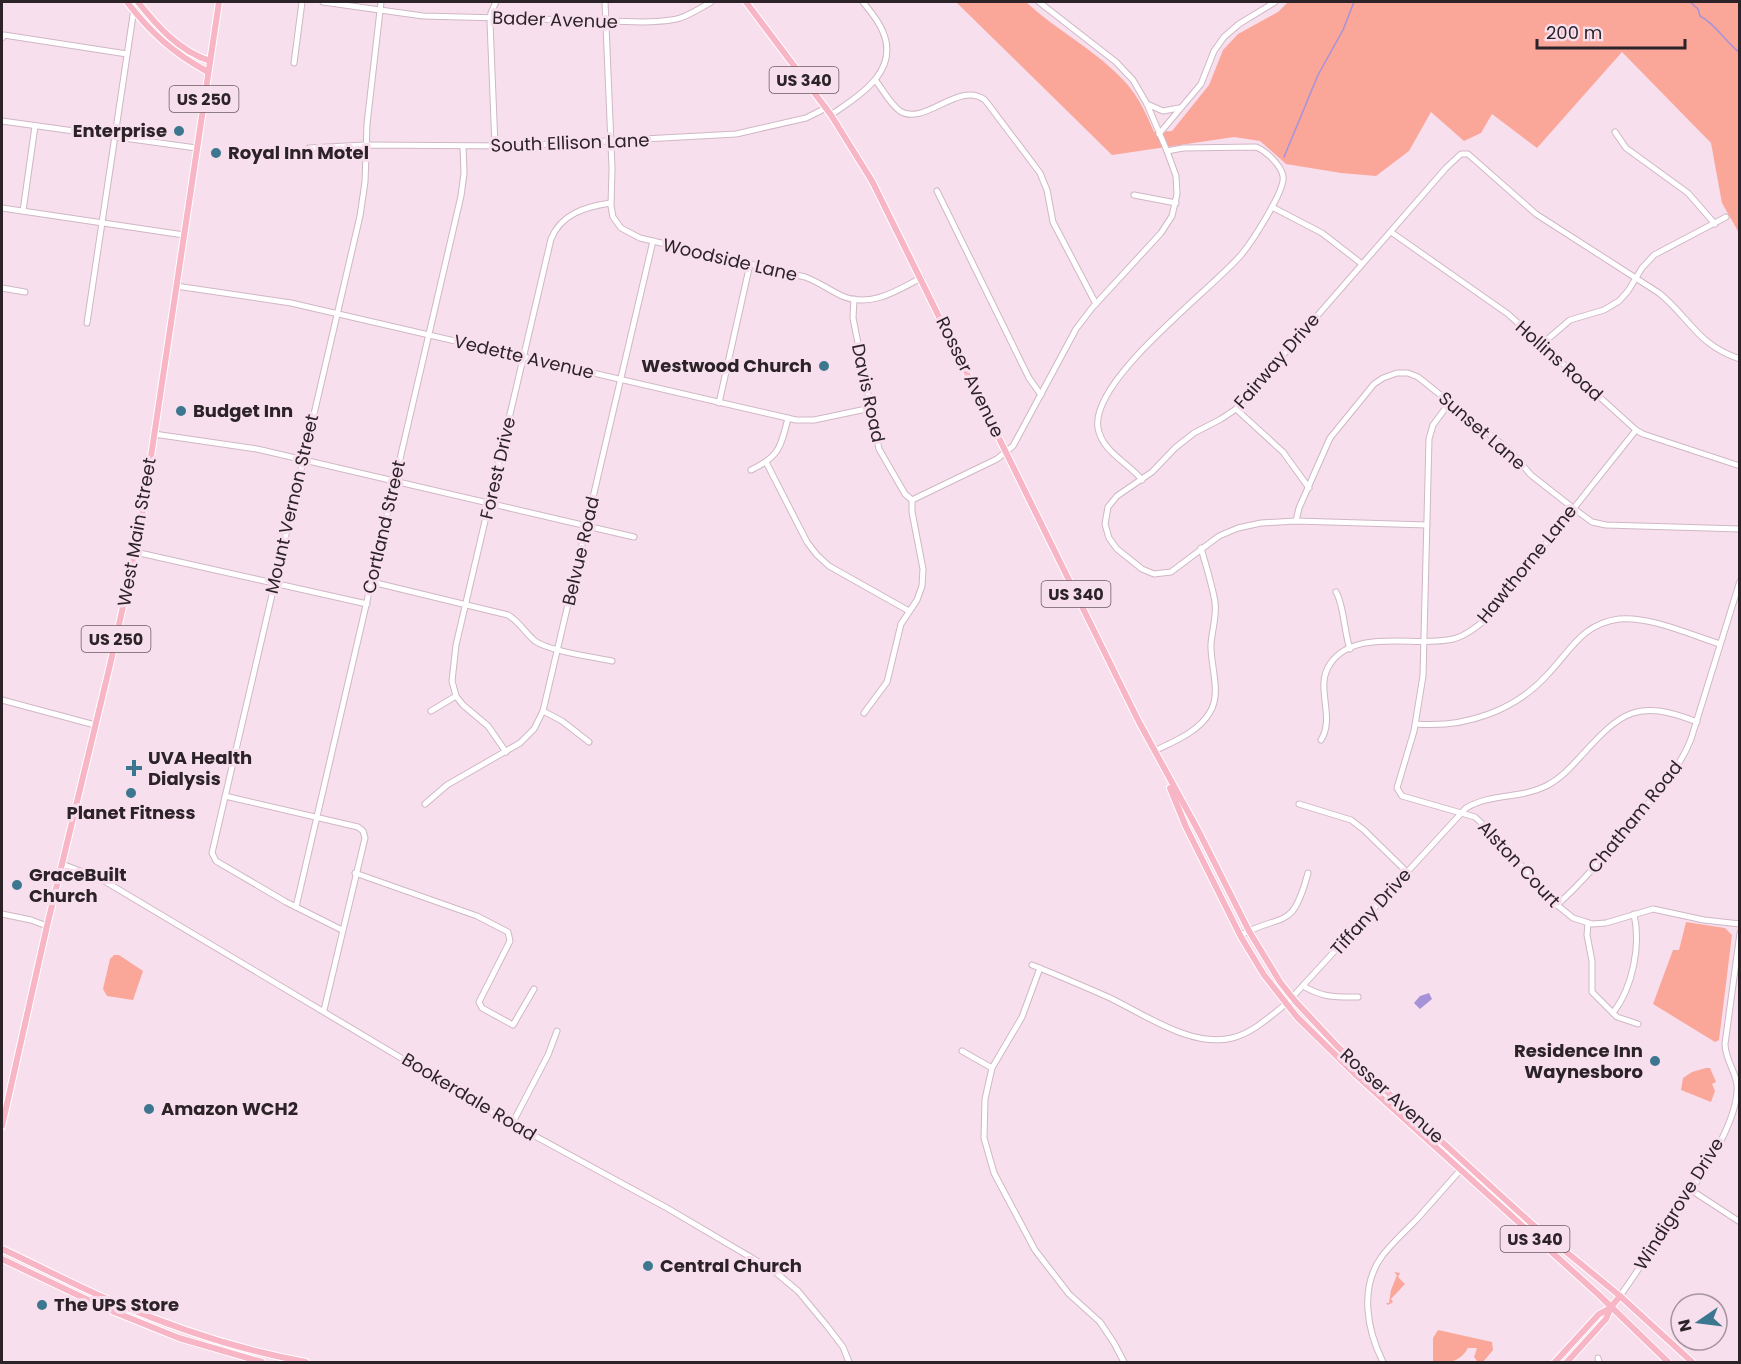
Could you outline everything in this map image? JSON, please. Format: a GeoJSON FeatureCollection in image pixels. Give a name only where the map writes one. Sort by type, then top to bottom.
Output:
{"type":"FeatureCollection","features":[{"type":"Feature","properties":{"kind":"main road"},"geometry":{"type":"LineString","coordinates":[[127,2],[143,22],[168,46],[208,72]]}},
{"type":"Feature","properties":{"kind":"main road"},"geometry":{"type":"LineString","coordinates":[[136,2],[161,29],[179,44],[196,57],[210,61]]}},
{"type":"Feature","properties":{"kind":"main road","name":"West Main Street"},"geometry":{"type":"LineString","coordinates":[[2,1126],[135,552],[219,2]]}},
{"type":"Feature","properties":{"kind":"main road","name":"Rosser Avenue"},"geometry":{"type":"LineString","coordinates":[[746,2],[831,115],[872,181],[1164,771],[1199,832],[1259,950],[1292,998],[1330,1038],[1559,1248],[1620,1296],[1692,1362]]}},
{"type":"Feature","properties":{"kind":"main road","name":"Rosser Avenue"},"geometry":{"type":"LineString","coordinates":[[1164,771],[1186,827],[1241,936],[1264,975],[1286,1004],[1324,1045],[1611,1307],[1668,1362]]}},
{"type":"Feature","properties":{"kind":"main road"},"geometry":{"type":"LineString","coordinates":[[2,1249],[112,1301],[182,1330],[236,1346],[306,1362]]}},
{"type":"Feature","properties":{"kind":"main road"},"geometry":{"type":"LineString","coordinates":[[2,1259],[108,1309],[169,1334],[262,1362]]}},
{"type":"Feature","properties":{"kind":"main road"},"geometry":{"type":"LineString","coordinates":[[1568,1362],[1606,1319],[1611,1307],[1620,1296]]}},
{"type":"Feature","properties":{"kind":"main road"},"geometry":{"type":"LineString","coordinates":[[1555,1362],[1599,1314],[1611,1307]]}},
{"type":"Feature","properties":{"kind":"street"},"geometry":{"type":"LineString","coordinates":[[87,323],[133,9],[136,2]]}},
{"type":"Feature","properties":{"kind":"street"},"geometry":{"type":"LineString","coordinates":[[294,63],[302,2]]}},
{"type":"Feature","properties":{"kind":"street","name":"Bader Avenue"},"geometry":{"type":"LineString","coordinates":[[323,2],[423,16],[605,22],[677,20],[711,2]]}},
{"type":"Feature","properties":{"kind":"street","name":"Mount Vernon Street"},"geometry":{"type":"LineString","coordinates":[[342,930],[296,907],[214,859],[212,853],[363,199],[366,145],[381,2]]}},
{"type":"Feature","properties":{"kind":"street"},"geometry":{"type":"LineString","coordinates":[[495,146],[490,18],[496,2]]}},
{"type":"Feature","properties":{"kind":"street"},"geometry":{"type":"LineString","coordinates":[[605,2],[611,141]]}},
{"type":"Feature","properties":{"kind":"street"},"geometry":{"type":"LineString","coordinates":[[831,115],[876,81],[882,69],[886,41],[880,26],[862,2]]}},
{"type":"Feature","properties":{"kind":"street"},"geometry":{"type":"LineString","coordinates":[[912,500],[997,459],[1015,443],[1076,329],[1161,233],[1172,216],[1176,203],[1176,176],[1147,104],[1133,80],[1116,62],[1039,2]]}},
{"type":"Feature","properties":{"kind":"street"},"geometry":{"type":"LineString","coordinates":[[1159,134],[1201,84],[1214,51],[1224,37],[1239,24],[1275,2]]}},
{"type":"Feature","properties":{"kind":"street"},"geometry":{"type":"LineString","coordinates":[[2,38],[4,35],[127,54]]}},
{"type":"Feature","properties":{"kind":"street"},"geometry":{"type":"LineString","coordinates":[[876,81],[896,107],[908,114],[961,97],[977,95],[986,100],[1040,173],[1047,190],[1053,222],[1096,304]]}},
{"type":"Feature","properties":{"kind":"street"},"geometry":{"type":"LineString","coordinates":[[1147,104],[1163,111],[1181,107]]}},
{"type":"Feature","properties":{"kind":"street","name":"South Ellison Lane"},"geometry":{"type":"LineString","coordinates":[[309,148],[366,145],[495,146],[750,132],[806,118],[826,108]]}},
{"type":"Feature","properties":{"kind":"street"},"geometry":{"type":"LineString","coordinates":[[2,121],[196,148]]}},
{"type":"Feature","properties":{"kind":"street"},"geometry":{"type":"LineString","coordinates":[[23,211],[35,126]]}},
{"type":"Feature","properties":{"kind":"street"},"geometry":{"type":"LineString","coordinates":[[1615,132],[1626,148],[1688,193],[1715,224]]}},
{"type":"Feature","properties":{"kind":"street","name":"Woodside Lane"},"geometry":{"type":"LineString","coordinates":[[611,141],[610,203],[613,217],[621,228],[633,235],[812,279],[843,296],[854,299],[882,298],[921,278]]}},
{"type":"Feature","properties":{"kind":"street"},"geometry":{"type":"LineString","coordinates":[[1142,480],[1114,454],[1102,438],[1098,426],[1103,405],[1119,378],[1144,349],[1242,254],[1281,191],[1283,175],[1276,164],[1260,148],[1250,145],[1167,151]]}},
{"type":"Feature","properties":{"kind":"street","name":"Cortland Street"},"geometry":{"type":"LineString","coordinates":[[296,907],[461,196],[464,173],[463,146]]}},
{"type":"Feature","properties":{"kind":"street","name":"Fairway Drive"},"geometry":{"type":"LineString","coordinates":[[1427,525],[1296,521],[1261,523],[1238,528],[1219,536],[1176,569],[1160,574],[1142,569],[1113,544],[1105,524],[1108,507],[1117,496],[1142,480],[1174,448],[1236,409],[1458,155],[1468,154],[1536,214],[1636,278]]}},
{"type":"Feature","properties":{"kind":"street"},"geometry":{"type":"LineString","coordinates":[[937,191],[1029,378],[1041,396]]}},
{"type":"Feature","properties":{"kind":"street"},"geometry":{"type":"LineString","coordinates":[[1134,195],[1176,203]]}},
{"type":"Feature","properties":{"kind":"street","name":"Forest Drive"},"geometry":{"type":"LineString","coordinates":[[456,696],[453,670],[456,645],[553,234],[571,215],[589,207],[610,203]]}},
{"type":"Feature","properties":{"kind":"street"},"geometry":{"type":"LineString","coordinates":[[1272,207],[1322,233],[1362,264]]}},
{"type":"Feature","properties":{"kind":"street"},"geometry":{"type":"LineString","coordinates":[[2,208],[184,235]]}},
{"type":"Feature","properties":{"kind":"street"},"geometry":{"type":"LineString","coordinates":[[1542,344],[1554,331],[1570,320],[1612,306],[1623,297],[1642,268],[1654,255],[1726,217]]}},
{"type":"Feature","properties":{"kind":"street","name":"Hollins Road"},"geometry":{"type":"LineString","coordinates":[[1391,231],[1508,314],[1636,430],[1740,466]]}},
{"type":"Feature","properties":{"kind":"street","name":"Belvue Road"},"geometry":{"type":"LineString","coordinates":[[425,804],[447,785],[520,743],[534,729],[543,711],[654,242]]}},
{"type":"Feature","properties":{"kind":"street"},"geometry":{"type":"LineString","coordinates":[[719,403],[750,264]]}},
{"type":"Feature","properties":{"kind":"street"},"geometry":{"type":"LineString","coordinates":[[1636,278],[1664,297],[1705,342],[1740,359]]}},
{"type":"Feature","properties":{"kind":"street","name":"Vedette Avenue"},"geometry":{"type":"LineString","coordinates":[[176,286],[291,303],[788,418],[814,420],[871,408]]}},
{"type":"Feature","properties":{"kind":"street"},"geometry":{"type":"LineString","coordinates":[[2,288],[26,292]]}},
{"type":"Feature","properties":{"kind":"street","name":"Davis Road"},"geometry":{"type":"LineString","coordinates":[[854,299],[853,318],[878,445],[883,458],[905,494],[912,500],[923,579],[920,594],[898,632],[887,682],[864,713]]}},
{"type":"Feature","properties":{"kind":"street","name":"Sunset Lane"},"geometry":{"type":"LineString","coordinates":[[1296,521],[1299,508],[1330,438],[1379,380],[1397,373],[1414,375],[1509,450],[1531,475],[1592,522],[1606,525],[1740,529]]}},
{"type":"Feature","properties":{"kind":"street","name":"Alston Court"},"geometry":{"type":"LineString","coordinates":[[1449,402],[1438,416],[1430,432],[1423,676],[1416,724],[1397,788],[1402,796],[1475,817],[1557,905],[1574,918],[1588,923]]}},
{"type":"Feature","properties":{"kind":"street"},"geometry":{"type":"LineString","coordinates":[[1236,409],[1283,452],[1309,488]]}},
{"type":"Feature","properties":{"kind":"street"},"geometry":{"type":"LineString","coordinates":[[751,470],[766,462],[780,447],[788,418]]}},
{"type":"Feature","properties":{"kind":"street","name":"Hawthorne Lane"},"geometry":{"type":"LineString","coordinates":[[1321,740],[1328,722],[1325,674],[1335,657],[1350,649],[1379,641],[1424,642],[1455,638],[1468,633],[1485,620],[1636,430]]}},
{"type":"Feature","properties":{"kind":"street"},"geometry":{"type":"LineString","coordinates":[[154,434],[228,444],[303,460],[634,537]]}},
{"type":"Feature","properties":{"kind":"street"},"geometry":{"type":"LineString","coordinates":[[766,462],[811,548],[824,561],[909,611]]}},
{"type":"Feature","properties":{"kind":"street"},"geometry":{"type":"LineString","coordinates":[[1154,751],[1171,744],[1192,730],[1209,715],[1214,705],[1211,651],[1215,603],[1202,548]]}},
{"type":"Feature","properties":{"kind":"street"},"geometry":{"type":"LineString","coordinates":[[135,552],[367,604]]}},
{"type":"Feature","properties":{"kind":"street","name":"Chatham Road"},"geometry":{"type":"LineString","coordinates":[[1557,905],[1590,874],[1677,768],[1686,752],[1697,722],[1740,580]]}},
{"type":"Feature","properties":{"kind":"street"},"geometry":{"type":"LineString","coordinates":[[372,582],[508,615],[522,625],[535,640],[546,646],[612,661]]}},
{"type":"Feature","properties":{"kind":"street"},"geometry":{"type":"LineString","coordinates":[[1336,592],[1341,602],[1345,633],[1350,649]]}},
{"type":"Feature","properties":{"kind":"street"},"geometry":{"type":"LineString","coordinates":[[1416,724],[1457,723],[1484,716],[1505,707],[1541,682],[1576,640],[1595,627],[1614,620],[1648,621],[1720,644]]}},
{"type":"Feature","properties":{"kind":"street"},"geometry":{"type":"LineString","coordinates":[[431,711],[456,696],[488,726],[506,752]]}},
{"type":"Feature","properties":{"kind":"street"},"geometry":{"type":"LineString","coordinates":[[2,700],[95,725]]}},
{"type":"Feature","properties":{"kind":"street","name":"Tiffany Drive"},"geometry":{"type":"LineString","coordinates":[[1032,965],[1109,998],[1165,1026],[1202,1039],[1221,1040],[1239,1036],[1256,1027],[1292,998],[1460,813],[1482,800],[1527,794],[1552,783],[1562,776],[1606,729],[1628,714],[1644,710],[1658,710],[1697,722]]}},
{"type":"Feature","properties":{"kind":"street"},"geometry":{"type":"LineString","coordinates":[[543,711],[562,721],[589,742]]}},
{"type":"Feature","properties":{"kind":"street"},"geometry":{"type":"LineString","coordinates":[[225,796],[358,827],[363,831],[365,838],[324,1010]]}},
{"type":"Feature","properties":{"kind":"street"},"geometry":{"type":"LineString","coordinates":[[1299,804],[1351,820],[1407,872]]}},
{"type":"Feature","properties":{"kind":"street","name":"Bookerdale Road"},"geometry":{"type":"LineString","coordinates":[[62,864],[97,876],[512,1124],[667,1208],[781,1276],[798,1291],[827,1326],[843,1347],[849,1362]]}},
{"type":"Feature","properties":{"kind":"street"},"geometry":{"type":"LineString","coordinates":[[355,873],[477,916],[508,932],[510,941],[479,1002],[482,1008],[513,1025],[534,989]]}},
{"type":"Feature","properties":{"kind":"street"},"geometry":{"type":"LineString","coordinates":[[1241,936],[1289,916],[1297,904],[1308,873]]}},
{"type":"Feature","properties":{"kind":"street"},"geometry":{"type":"LineString","coordinates":[[1638,1024],[1621,1019],[1592,992],[1588,923],[1606,923],[1646,910],[1659,910],[1704,920],[1740,924]]}},
{"type":"Feature","properties":{"kind":"street"},"geometry":{"type":"LineString","coordinates":[[2,914],[47,926]]}},
{"type":"Feature","properties":{"kind":"street"},"geometry":{"type":"LineString","coordinates":[[1613,1013],[1622,1000],[1635,957],[1637,939],[1634,914]]}},
{"type":"Feature","properties":{"kind":"street","name":"Windigrove Drive"},"geometry":{"type":"LineString","coordinates":[[1620,1296],[1717,1147],[1737,1095],[1736,1081],[1725,1050],[1740,933]]}},
{"type":"Feature","properties":{"kind":"street"},"geometry":{"type":"LineString","coordinates":[[1041,968],[1022,1017],[992,1068],[984,1099],[984,1138],[994,1173],[1035,1250],[1069,1294],[1100,1322],[1124,1362]]}},
{"type":"Feature","properties":{"kind":"street"},"geometry":{"type":"LineString","coordinates":[[1303,986],[1321,996],[1358,997]]}},
{"type":"Feature","properties":{"kind":"street"},"geometry":{"type":"LineString","coordinates":[[512,1124],[548,1055],[557,1031]]}},
{"type":"Feature","properties":{"kind":"street"},"geometry":{"type":"LineString","coordinates":[[962,1051],[992,1068]]}},
{"type":"Feature","properties":{"kind":"street"},"geometry":{"type":"LineString","coordinates":[[1383,1362],[1374,1341],[1368,1316],[1368,1296],[1372,1277],[1382,1257],[1466,1163]]}},
{"type":"Feature","properties":{"kind":"street"},"geometry":{"type":"LineString","coordinates":[[1691,1190],[1740,1222]]}},
{"type":"Feature","properties":{"kind":"shaded area"},"geometry":{"type":"Polygon","coordinates":[[[956,2],[1026,2],[1116,72],[1135,95],[1154,132],[1172,131],[1209,85],[1223,50],[1238,34],[1278,12],[1288,2],[1739,2],[1739,233],[1722,203],[1711,143],[1622,52],[1537,148],[1492,114],[1481,133],[1464,141],[1431,112],[1409,151],[1376,176],[1286,164],[1260,141],[1234,137],[1112,155],[956,2]]]}},
{"type":"Feature","properties":{"kind":"shaded area"},"geometry":{"type":"Polygon","coordinates":[[[1686,922],[1725,928],[1732,935],[1719,1040],[1715,1042],[1653,1004],[1673,950],[1679,950],[1686,922]]]}},
{"type":"Feature","properties":{"kind":"shaded area"},"geometry":{"type":"Polygon","coordinates":[[[114,955],[119,955],[143,971],[133,1000],[107,996],[103,989],[110,959],[114,955]]]}},
{"type":"Feature","properties":{"kind":"shaded area"},"geometry":{"type":"Polygon","coordinates":[[[1429,993],[1432,999],[1420,1009],[1414,1003],[1420,996],[1429,993]]]}},
{"type":"Feature","properties":{"kind":"shaded area"},"geometry":{"type":"Polygon","coordinates":[[[1710,1068],[1716,1082],[1712,1084],[1715,1091],[1711,1102],[1681,1090],[1683,1078],[1692,1072],[1710,1068]]]}},
{"type":"Feature","properties":{"kind":"shaded area"},"geometry":{"type":"Polygon","coordinates":[[[1394,1272],[1400,1273],[1398,1277],[1405,1284],[1391,1299],[1393,1302],[1388,1305],[1386,1303],[1389,1303],[1397,1275],[1394,1272]]]}},
{"type":"Feature","properties":{"kind":"shaded area"},"geometry":{"type":"Polygon","coordinates":[[[1438,1330],[1492,1342],[1493,1350],[1483,1362],[1477,1361],[1474,1357],[1477,1348],[1468,1348],[1457,1359],[1448,1362],[1433,1362],[1433,1338],[1438,1330]]]}},
{"type":"Feature","properties":{"kind":"waterway"},"geometry":{"type":"LineString","coordinates":[[1284,157],[1318,75],[1343,30],[1354,2]]}},
{"type":"Feature","properties":{"kind":"waterway"},"geometry":{"type":"LineString","coordinates":[[1690,2],[1698,9],[1700,16],[1740,53]]}},
{"type":"Feature","properties":{"kind":"place","name":"Enterprise"},"geometry":{"type":"Point","coordinates":[179,131]}},
{"type":"Feature","properties":{"kind":"place","name":"Royal Inn Motel"},"geometry":{"type":"Point","coordinates":[216,153]}},
{"type":"Feature","properties":{"kind":"place","name":"Westwood Church"},"geometry":{"type":"Point","coordinates":[824,366]}},
{"type":"Feature","properties":{"kind":"place","name":"Budget Inn"},"geometry":{"type":"Point","coordinates":[181,411]}},
{"type":"Feature","properties":{"kind":"place","name":"UVA Health Dialysis"},"geometry":{"type":"Point","coordinates":[134,768]}},
{"type":"Feature","properties":{"kind":"place","name":"Planet Fitness"},"geometry":{"type":"Point","coordinates":[131,793]}},
{"type":"Feature","properties":{"kind":"place","name":"GraceBuilt Church"},"geometry":{"type":"Point","coordinates":[17,885]}},
{"type":"Feature","properties":{"kind":"place","name":"Residence Inn Waynesboro"},"geometry":{"type":"Point","coordinates":[1655,1061]}},
{"type":"Feature","properties":{"kind":"place","name":"Amazon WCH2"},"geometry":{"type":"Point","coordinates":[149,1109]}},
{"type":"Feature","properties":{"kind":"place","name":"Central Church"},"geometry":{"type":"Point","coordinates":[648,1266]}},
{"type":"Feature","properties":{"kind":"place","name":"The UPS Store"},"geometry":{"type":"Point","coordinates":[42,1305]}}]}
